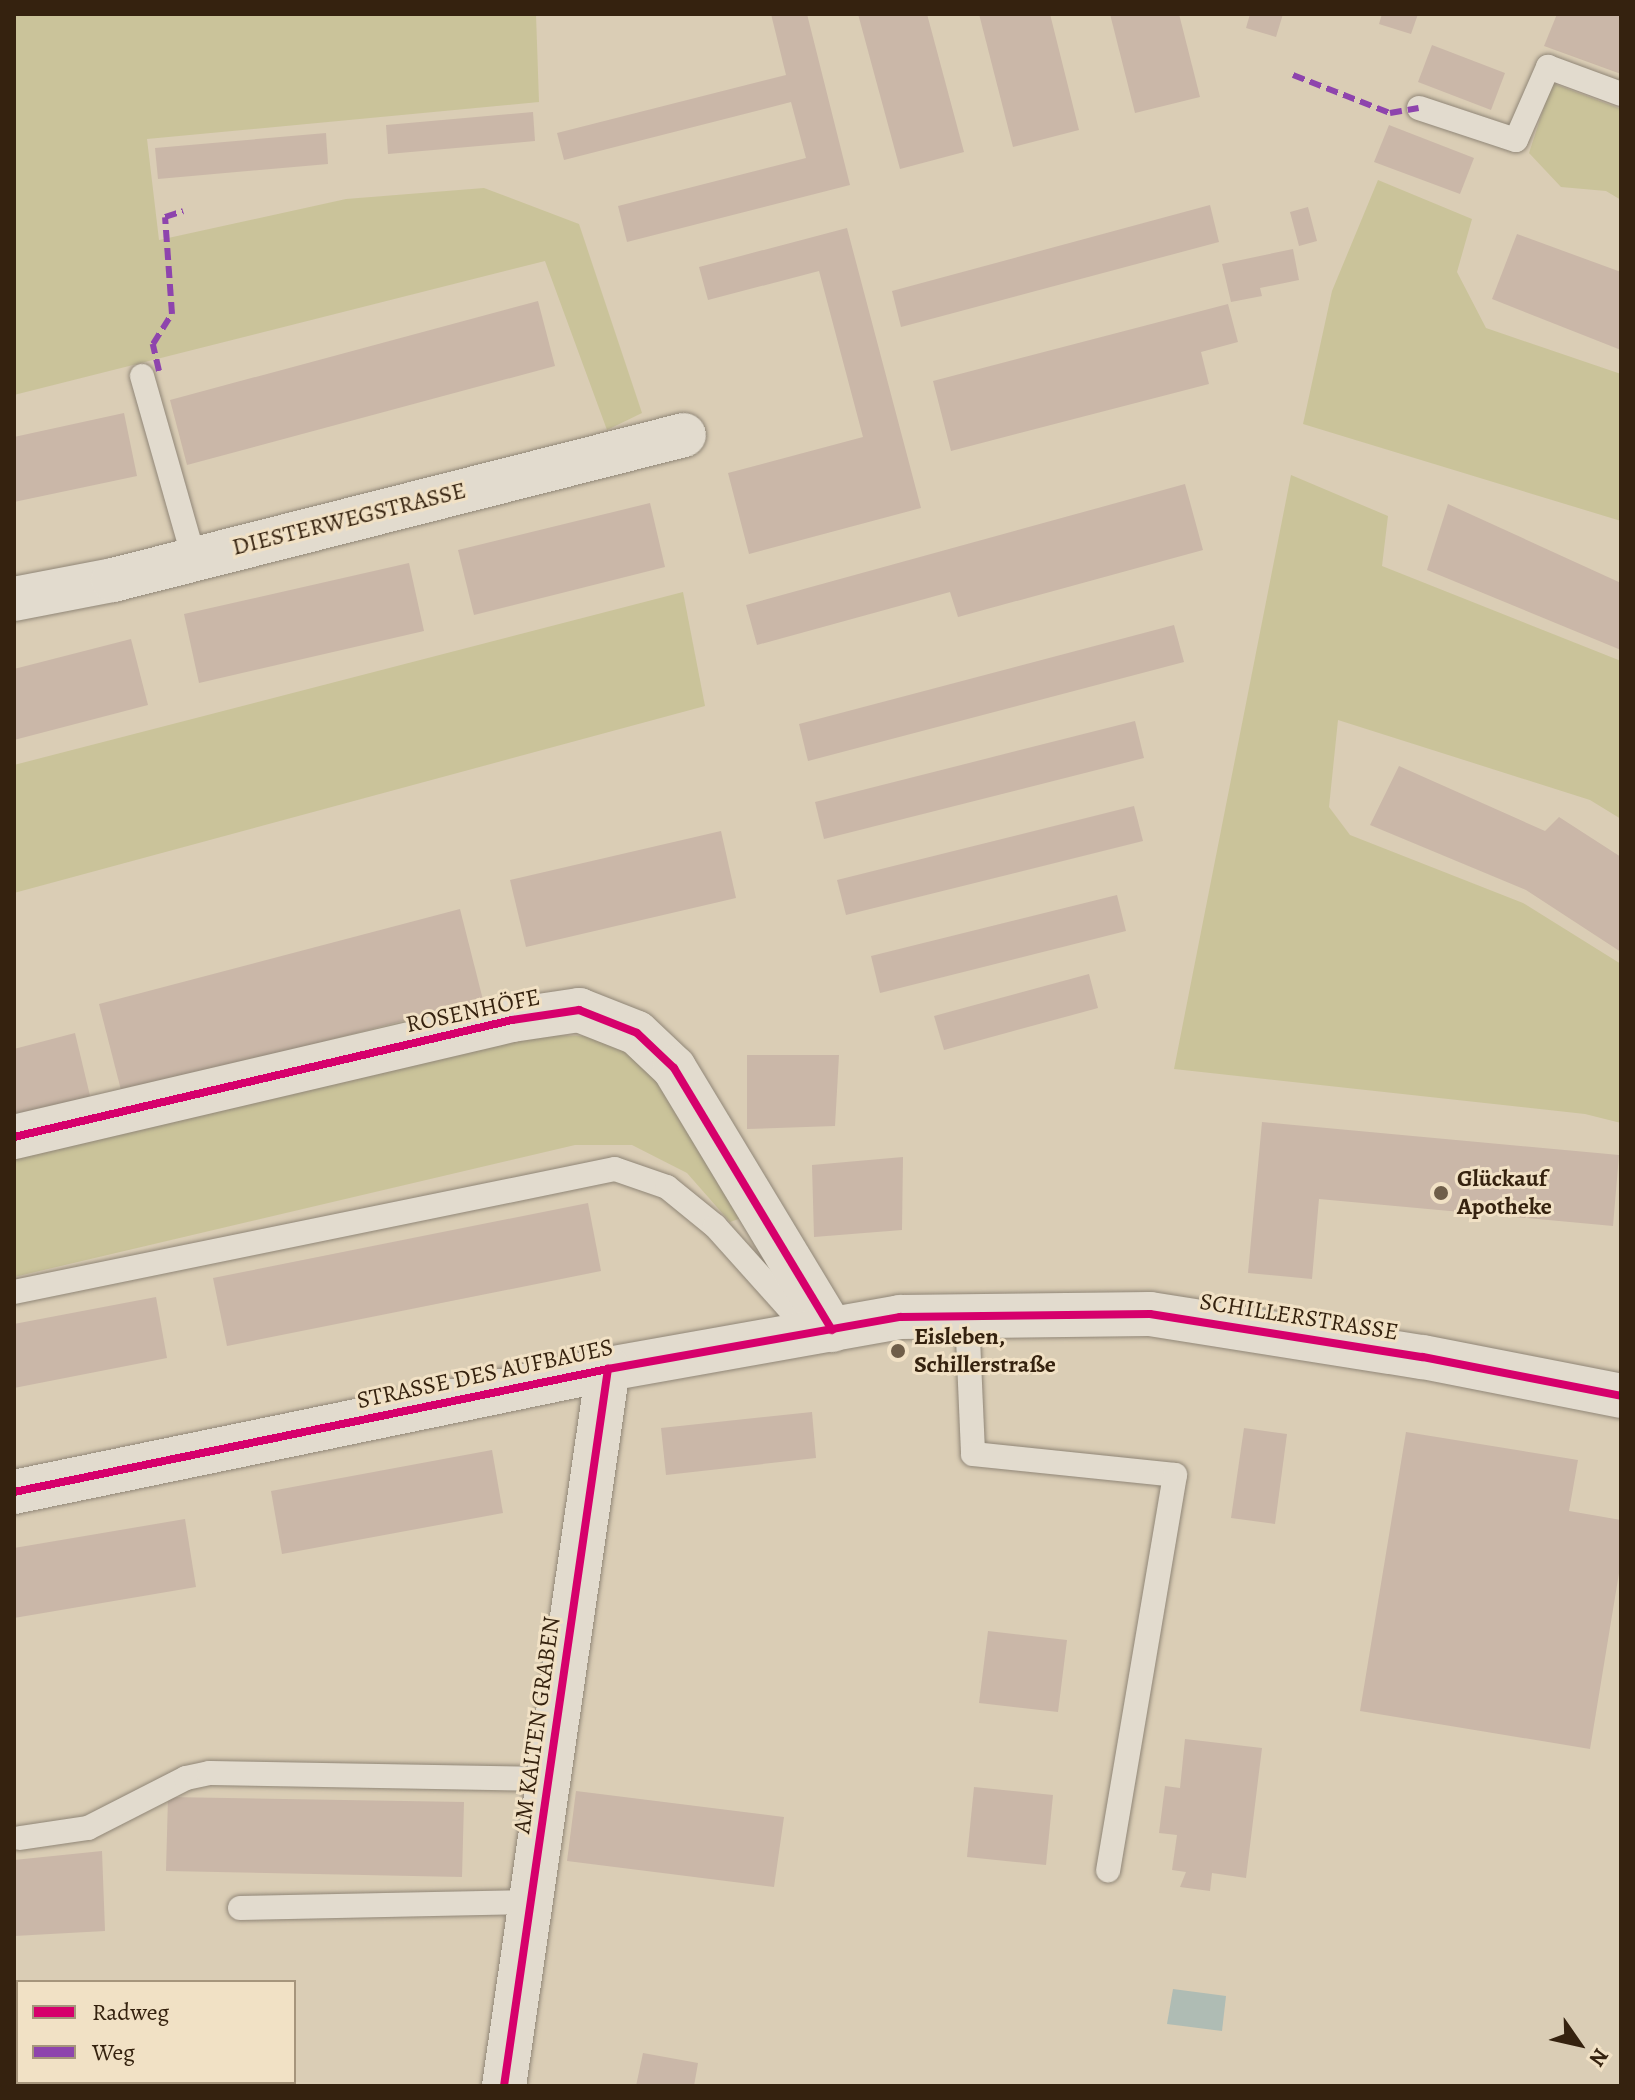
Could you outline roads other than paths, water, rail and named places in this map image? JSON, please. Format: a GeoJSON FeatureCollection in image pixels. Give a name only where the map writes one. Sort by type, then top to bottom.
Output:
{"type":"FeatureCollection","features":[{"type":"Feature","properties":{"kind":"street","name":"DIESTERWEGSTRASSE"},"geometry":{"type":"LineString","coordinates":[[14,599],[194,559],[684,435]]}},
{"type":"Feature","properties":{"kind":"street","name":"ROSENHÖFE"},"geometry":{"type":"LineString","coordinates":[[14,1137],[512,1020],[579,1010],[637,1033],[674,1068],[822,1332]]}},
{"type":"Feature","properties":{"kind":"street","name":"SCHILLERSTRASSE"},"geometry":{"type":"LineString","coordinates":[[967,1315],[1150,1314],[1423,1357],[1621,1396]]}},
{"type":"Feature","properties":{"kind":"street","name":"STRASSE DES AUFBAUES"},"geometry":{"type":"LineString","coordinates":[[14,1492],[608,1369],[900,1317],[967,1315]]}},
{"type":"Feature","properties":{"kind":"street","name":"AM KALTEN GRABEN"},"geometry":{"type":"LineString","coordinates":[[504,2086],[608,1369]]}},
{"type":"Feature","properties":{"kind":"lane"},"geometry":{"type":"LineString","coordinates":[[1419,108],[1516,140],[1548,67],[1621,94]]}},
{"type":"Feature","properties":{"kind":"lane"},"geometry":{"type":"LineString","coordinates":[[142,376],[194,559]]}},
{"type":"Feature","properties":{"kind":"lane"},"geometry":{"type":"LineString","coordinates":[[14,1292],[615,1169],[667,1187],[715,1226],[822,1332]]}},
{"type":"Feature","properties":{"kind":"lane"},"geometry":{"type":"LineString","coordinates":[[967,1315],[973,1454],[1175,1475],[1108,1870]]}},
{"type":"Feature","properties":{"kind":"lane"},"geometry":{"type":"LineString","coordinates":[[20,1838],[88,1828],[186,1778],[209,1773],[549,1779]]}},
{"type":"Feature","properties":{"kind":"lane"},"geometry":{"type":"LineString","coordinates":[[240,1908],[531,1902]]}},
{"type":"Feature","properties":{"kind":"place","name":"Glückauf Apotheke"},"geometry":{"type":"Point","coordinates":[1441,1193]}},
{"type":"Feature","properties":{"kind":"place","name":"Eisleben, Schillerstraße"},"geometry":{"type":"Point","coordinates":[898,1351]}}]}
